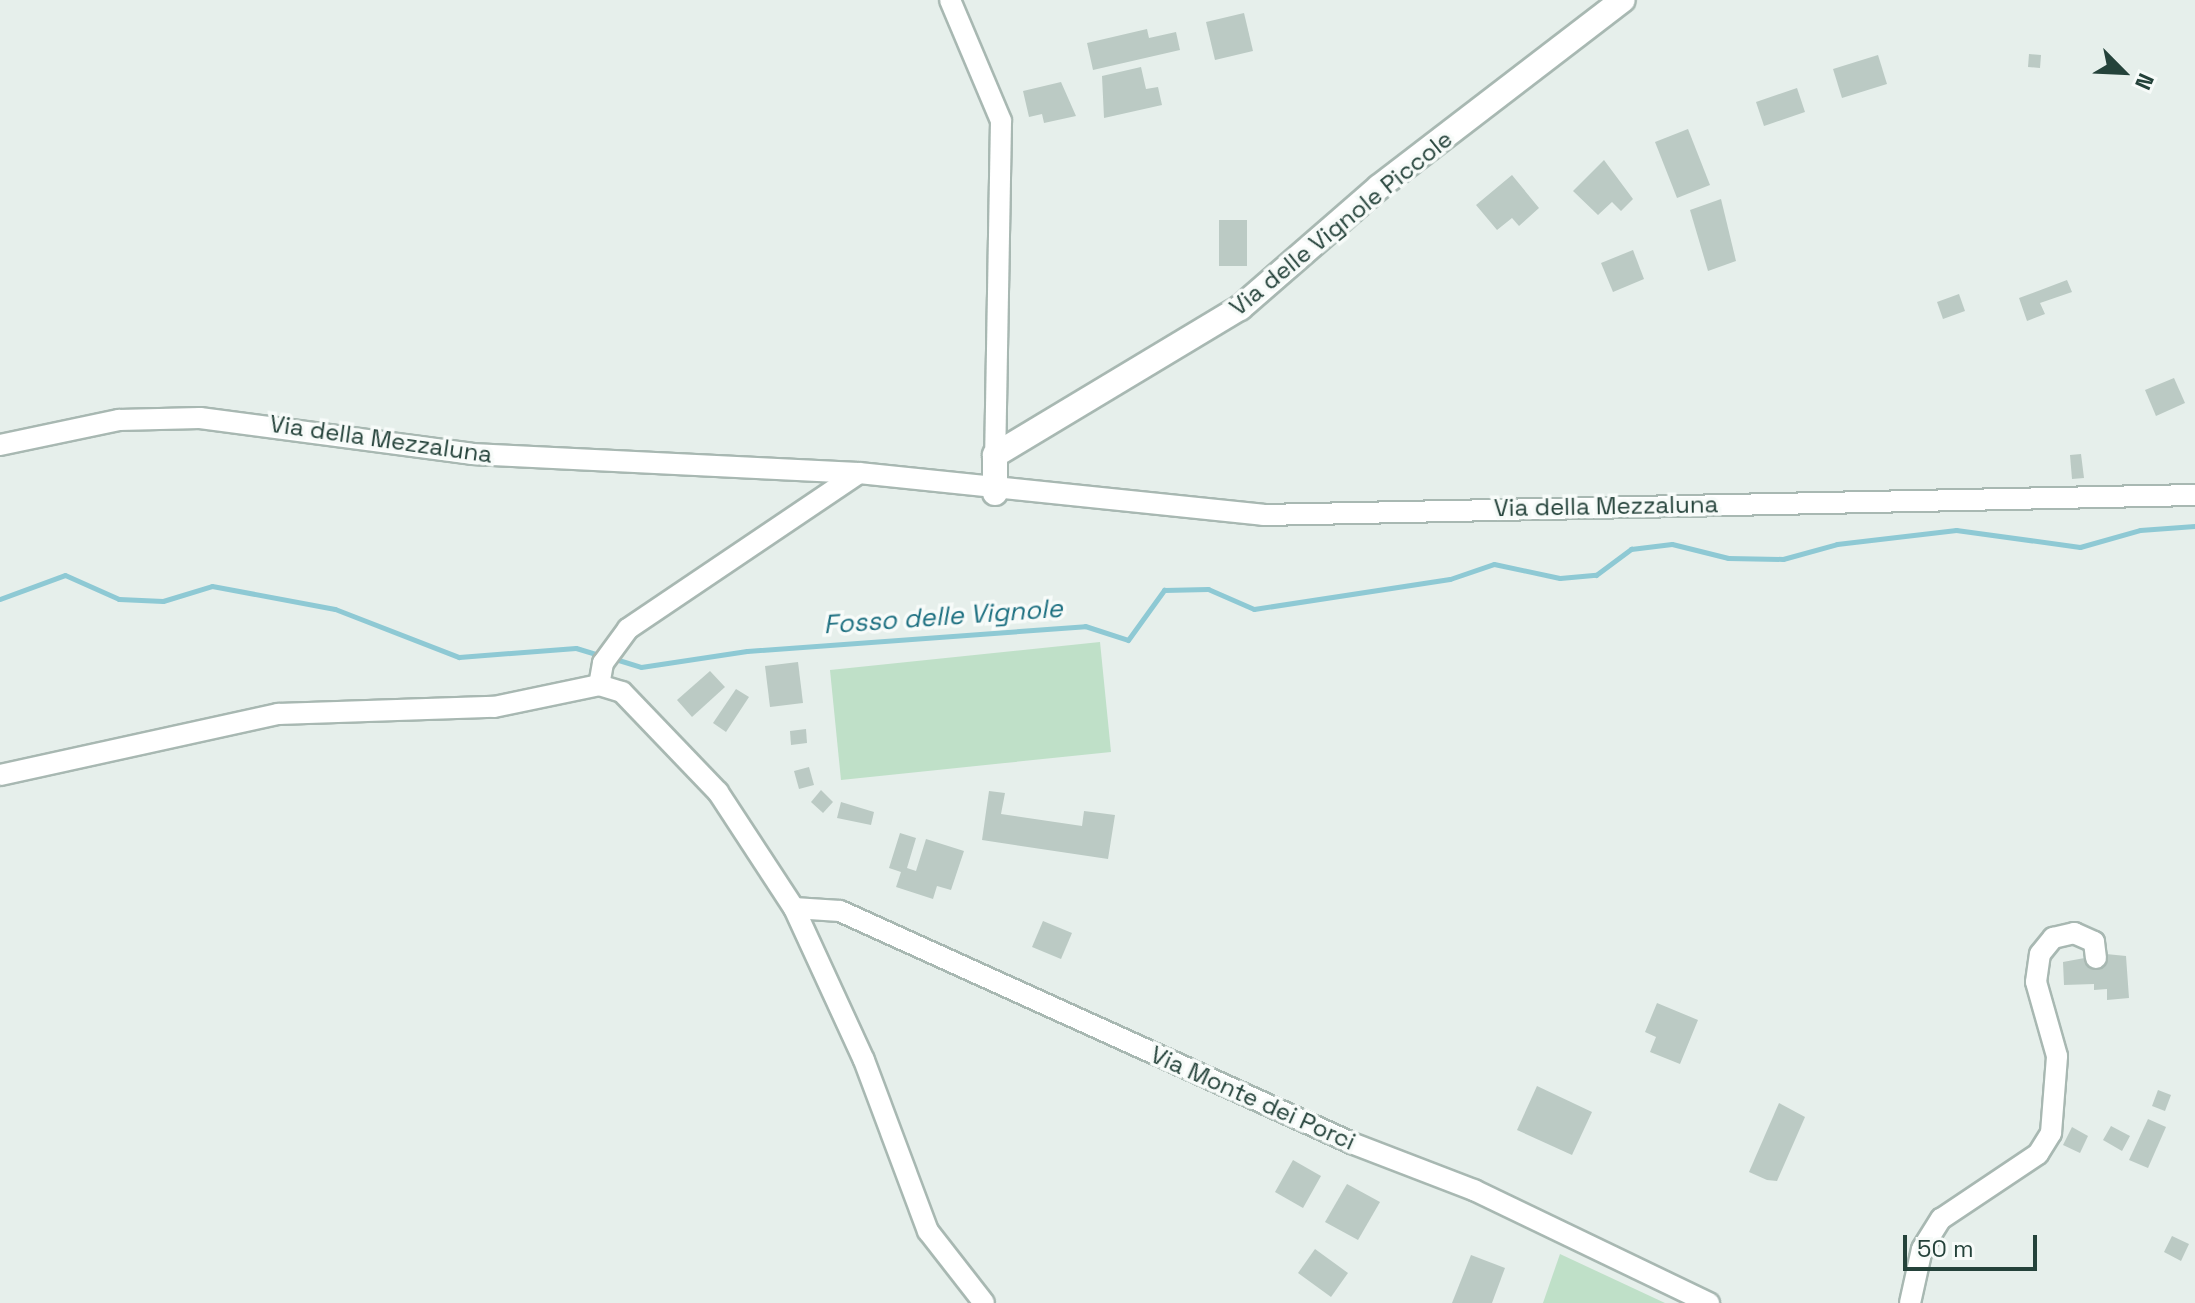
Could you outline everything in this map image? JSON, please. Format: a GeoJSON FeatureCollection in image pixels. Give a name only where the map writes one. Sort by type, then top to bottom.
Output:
{"type":"FeatureCollection","features":[{"type":"Feature","properties":{"kind":"street"},"geometry":{"type":"LineString","coordinates":[[950,0],[1001,121],[995,455],[1006,494]]}},
{"type":"Feature","properties":{"kind":"street","name":"Via delle Vignole Piccole"},"geometry":{"type":"LineString","coordinates":[[995,455],[1240,308],[1379,187],[1623,0]]}},
{"type":"Feature","properties":{"kind":"street","name":"Via della Mezzaluna"},"geometry":{"type":"LineString","coordinates":[[0,445],[119,420],[200,418],[472,454],[859,473],[1006,494],[1263,515],[2195,495]]}},
{"type":"Feature","properties":{"kind":"street"},"geometry":{"type":"LineString","coordinates":[[599,685],[603,663],[628,629],[859,473]]}},
{"type":"Feature","properties":{"kind":"street"},"geometry":{"type":"LineString","coordinates":[[0,775],[278,714],[494,707],[599,685],[643,709],[690,760],[794,908],[864,1060],[928,1231],[984,1303]]}},
{"type":"Feature","properties":{"kind":"street","name":"Via Monte dei Porci"},"geometry":{"type":"LineString","coordinates":[[794,908],[840,911],[1340,1138],[1451,1179],[1709,1303]]}},
{"type":"Feature","properties":{"kind":"street"},"geometry":{"type":"LineString","coordinates":[[1910,1303],[1922,1249],[1941,1219],[2038,1154],[2051,1133],[2057,1056],[2036,982],[2040,954],[2053,938],[2074,933],[2094,942],[2096,958]]}},
{"type":"Feature","properties":{"kind":"green space"},"geometry":{"type":"Polygon","coordinates":[[[1100,642],[1111,752],[841,780],[830,670],[1100,642]]]}},
{"type":"Feature","properties":{"kind":"green space"},"geometry":{"type":"Polygon","coordinates":[[[1560,1254],[1665,1303],[1543,1303],[1560,1254]]]}},
{"type":"Feature","properties":{"kind":"building"},"geometry":{"type":"Polygon","coordinates":[[[1244,13],[1253,51],[1215,60],[1206,22],[1244,13]]]}},
{"type":"Feature","properties":{"kind":"building"},"geometry":{"type":"Polygon","coordinates":[[[1147,29],[1149,38],[1176,32],[1180,50],[1093,70],[1087,43],[1147,29]]]}},
{"type":"Feature","properties":{"kind":"building"},"geometry":{"type":"Polygon","coordinates":[[[2029,54],[2041,55],[2040,68],[2028,67],[2029,54]]]}},
{"type":"Feature","properties":{"kind":"building"},"geometry":{"type":"Polygon","coordinates":[[[1878,55],[1887,84],[1842,98],[1833,69],[1878,55]]]}},
{"type":"Feature","properties":{"kind":"building"},"geometry":{"type":"Polygon","coordinates":[[[1141,67],[1146,89],[1158,87],[1162,105],[1104,118],[1102,76],[1141,67]]]}},
{"type":"Feature","properties":{"kind":"building"},"geometry":{"type":"Polygon","coordinates":[[[1061,82],[1076,116],[1044,123],[1042,114],[1029,117],[1023,91],[1061,82]]]}},
{"type":"Feature","properties":{"kind":"building"},"geometry":{"type":"Polygon","coordinates":[[[1797,88],[1805,112],[1764,126],[1756,102],[1797,88]]]}},
{"type":"Feature","properties":{"kind":"building"},"geometry":{"type":"Polygon","coordinates":[[[1688,129],[1710,185],[1677,198],[1655,142],[1688,129]]]}},
{"type":"Feature","properties":{"kind":"building"},"geometry":{"type":"Polygon","coordinates":[[[1604,160],[1633,199],[1621,211],[1612,202],[1598,215],[1573,191],[1604,160]]]}},
{"type":"Feature","properties":{"kind":"building"},"geometry":{"type":"Polygon","coordinates":[[[1512,175],[1539,208],[1519,226],[1512,218],[1497,230],[1476,205],[1512,175]]]}},
{"type":"Feature","properties":{"kind":"building"},"geometry":{"type":"Polygon","coordinates":[[[1721,199],[1736,261],[1708,271],[1690,210],[1721,199]]]}},
{"type":"Feature","properties":{"kind":"building"},"geometry":{"type":"Polygon","coordinates":[[[1219,220],[1247,220],[1247,266],[1219,266],[1219,220]]]}},
{"type":"Feature","properties":{"kind":"building"},"geometry":{"type":"Polygon","coordinates":[[[1633,250],[1644,279],[1613,292],[1601,263],[1633,250]]]}},
{"type":"Feature","properties":{"kind":"building"},"geometry":{"type":"Polygon","coordinates":[[[2067,280],[2072,292],[2040,303],[2045,314],[2027,321],[2019,298],[2067,280]]]}},
{"type":"Feature","properties":{"kind":"building"},"geometry":{"type":"Polygon","coordinates":[[[1959,294],[1965,311],[1943,319],[1937,302],[1959,294]]]}},
{"type":"Feature","properties":{"kind":"building"},"geometry":{"type":"Polygon","coordinates":[[[2174,378],[2185,403],[2156,416],[2145,390],[2174,378]]]}},
{"type":"Feature","properties":{"kind":"building"},"geometry":{"type":"Polygon","coordinates":[[[2081,454],[2084,478],[2072,479],[2070,455],[2081,454]]]}},
{"type":"Feature","properties":{"kind":"building"},"geometry":{"type":"Polygon","coordinates":[[[798,662],[803,703],[770,707],[765,666],[798,662]]]}},
{"type":"Feature","properties":{"kind":"building"},"geometry":{"type":"Polygon","coordinates":[[[710,671],[725,687],[692,717],[677,700],[710,671]]]}},
{"type":"Feature","properties":{"kind":"building"},"geometry":{"type":"Polygon","coordinates":[[[736,689],[749,697],[726,732],[713,723],[736,689]]]}},
{"type":"Feature","properties":{"kind":"building"},"geometry":{"type":"Polygon","coordinates":[[[806,729],[807,743],[791,745],[790,731],[806,729]]]}},
{"type":"Feature","properties":{"kind":"building"},"geometry":{"type":"Polygon","coordinates":[[[809,767],[814,785],[799,789],[794,771],[809,767]]]}},
{"type":"Feature","properties":{"kind":"building"},"geometry":{"type":"Polygon","coordinates":[[[821,790],[833,802],[823,813],[811,802],[821,790]]]}},
{"type":"Feature","properties":{"kind":"building"},"geometry":{"type":"Polygon","coordinates":[[[989,791],[1005,793],[1001,814],[1082,826],[1084,811],[1115,815],[1108,859],[982,840],[989,791]]]}},
{"type":"Feature","properties":{"kind":"building"},"geometry":{"type":"Polygon","coordinates":[[[841,802],[874,812],[871,825],[837,818],[841,802]]]}},
{"type":"Feature","properties":{"kind":"building"},"geometry":{"type":"Polygon","coordinates":[[[900,833],[916,838],[907,868],[916,871],[926,839],[964,851],[951,890],[937,886],[933,899],[896,887],[901,872],[889,868],[900,833]]]}},
{"type":"Feature","properties":{"kind":"building"},"geometry":{"type":"Polygon","coordinates":[[[1043,921],[1072,933],[1061,959],[1032,947],[1043,921]]]}},
{"type":"Feature","properties":{"kind":"building"},"geometry":{"type":"Polygon","coordinates":[[[2106,954],[2126,956],[2129,998],[2107,1000],[2107,989],[2094,990],[2094,984],[2064,985],[2063,962],[2106,954]]]}},
{"type":"Feature","properties":{"kind":"building"},"geometry":{"type":"Polygon","coordinates":[[[1657,1003],[1698,1020],[1680,1064],[1650,1052],[1656,1037],[1645,1032],[1657,1003]]]}},
{"type":"Feature","properties":{"kind":"building"},"geometry":{"type":"Polygon","coordinates":[[[1537,1086],[1592,1112],[1572,1155],[1517,1130],[1537,1086]]]}},
{"type":"Feature","properties":{"kind":"building"},"geometry":{"type":"Polygon","coordinates":[[[2158,1090],[2171,1095],[2165,1111],[2152,1106],[2158,1090]]]}},
{"type":"Feature","properties":{"kind":"building"},"geometry":{"type":"Polygon","coordinates":[[[1779,1103],[1805,1117],[1777,1181],[1749,1172],[1779,1103]]]}},
{"type":"Feature","properties":{"kind":"building"},"geometry":{"type":"Polygon","coordinates":[[[2148,1119],[2166,1127],[2148,1168],[2129,1160],[2148,1119]]]}},
{"type":"Feature","properties":{"kind":"building"},"geometry":{"type":"Polygon","coordinates":[[[2111,1126],[2130,1136],[2122,1151],[2103,1140],[2111,1126]]]}},
{"type":"Feature","properties":{"kind":"building"},"geometry":{"type":"Polygon","coordinates":[[[2072,1127],[2088,1136],[2080,1153],[2063,1145],[2072,1127]]]}},
{"type":"Feature","properties":{"kind":"building"},"geometry":{"type":"Polygon","coordinates":[[[1293,1160],[1321,1176],[1303,1208],[1275,1192],[1293,1160]]]}},
{"type":"Feature","properties":{"kind":"building"},"geometry":{"type":"Polygon","coordinates":[[[1347,1184],[1380,1202],[1358,1240],[1325,1222],[1347,1184]]]}},
{"type":"Feature","properties":{"kind":"building"},"geometry":{"type":"Polygon","coordinates":[[[2172,1236],[2189,1244],[2181,1261],[2164,1252],[2172,1236]]]}},
{"type":"Feature","properties":{"kind":"building"},"geometry":{"type":"Polygon","coordinates":[[[1315,1249],[1348,1273],[1331,1297],[1298,1273],[1315,1249]]]}},
{"type":"Feature","properties":{"kind":"building"},"geometry":{"type":"Polygon","coordinates":[[[1471,1255],[1505,1268],[1492,1303],[1452,1303],[1471,1255]]]}},
{"type":"Feature","properties":{"kind":"waterway","name":"Fosso delle Vignole"},"geometry":{"type":"LineString","coordinates":[[612,658],[641,667],[747,651],[1085,626],[1128,640],[1164,590],[1208,589],[1254,609],[1450,579],[1494,564],[1560,578],[1596,575],[1631,549],[1672,544],[1728,558],[1783,559],[1837,544],[1956,530],[2080,547],[2140,530],[2195,526]]}},
{"type":"Feature","properties":{"kind":"waterway","name":"Fosso delle Vignole"},"geometry":{"type":"LineString","coordinates":[[0,599],[65,575],[119,599],[163,601],[212,586],[335,609],[459,657],[576,648],[602,656]]}}]}
